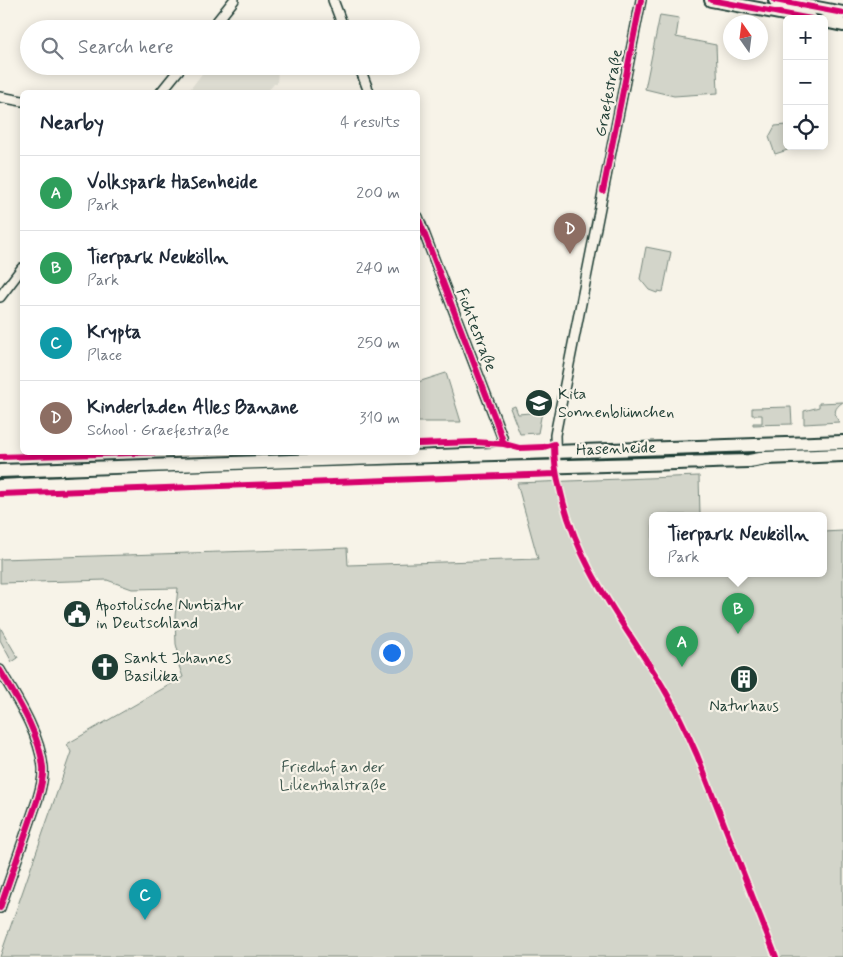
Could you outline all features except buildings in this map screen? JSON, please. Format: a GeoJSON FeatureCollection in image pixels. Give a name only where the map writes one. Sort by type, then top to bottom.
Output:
{"type":"FeatureCollection","features":[{"type":"Feature","properties":{"kind":"main road"},"geometry":{"type":"LineString","coordinates":[[711,0],[790,15]]}},
{"type":"Feature","properties":{"kind":"main road"},"geometry":{"type":"LineString","coordinates":[[775,0],[843,13]]}},
{"type":"Feature","properties":{"kind":"main road"},"geometry":{"type":"LineString","coordinates":[[828,22],[843,25]]}},
{"type":"Feature","properties":{"kind":"main road","name":"Hasenheide"},"geometry":{"type":"LineString","coordinates":[[0,471],[843,442]]}},
{"type":"Feature","properties":{"kind":"main road"},"geometry":{"type":"LineString","coordinates":[[604,450],[605,466]]}},
{"type":"Feature","properties":{"kind":"main road","name":"Hasenheide"},"geometry":{"type":"LineString","coordinates":[[0,486],[196,477],[605,466],[843,456]]}},
{"type":"Feature","properties":{"kind":"street"},"geometry":{"type":"LineString","coordinates":[[219,20],[234,0]]}},
{"type":"Feature","properties":{"kind":"street"},"geometry":{"type":"LineString","coordinates":[[333,0],[341,20]]}},
{"type":"Feature","properties":{"kind":"street","name":"Graefestraße"},"geometry":{"type":"LineString","coordinates":[[556,466],[554,452],[555,435],[641,0]]}},
{"type":"Feature","properties":{"kind":"street"},"geometry":{"type":"LineString","coordinates":[[163,90],[175,75]]}},
{"type":"Feature","properties":{"kind":"street"},"geometry":{"type":"LineString","coordinates":[[362,75],[368,90]]}},
{"type":"Feature","properties":{"kind":"street"},"geometry":{"type":"LineString","coordinates":[[0,97],[20,101]]}},
{"type":"Feature","properties":{"kind":"street","name":"Fichtestraße"},"geometry":{"type":"LineString","coordinates":[[420,222],[498,426],[505,454]]}},
{"type":"Feature","properties":{"kind":"street"},"geometry":{"type":"LineString","coordinates":[[0,297],[20,271]]}},
{"type":"Feature","properties":{"kind":"street"},"geometry":{"type":"LineString","coordinates":[[0,670],[28,720],[43,767],[38,798],[0,908]]}},
{"type":"Feature","properties":{"kind":"shaded area"},"geometry":{"type":"Polygon","coordinates":[[[201,75],[278,75],[277,84],[274,84],[269,90],[190,90],[201,75]]]}},
{"type":"Feature","properties":{"kind":"green space"},"geometry":{"type":"Polygon","coordinates":[[[660,15],[679,18],[676,37],[716,45],[718,93],[674,96],[645,89],[660,15]]]}},
{"type":"Feature","properties":{"kind":"green space"},"geometry":{"type":"Polygon","coordinates":[[[783,125],[783,150],[788,150],[775,154],[769,137],[775,126],[783,125]]]}},
{"type":"Feature","properties":{"kind":"green space"},"geometry":{"type":"Polygon","coordinates":[[[646,247],[671,252],[663,292],[658,291],[657,293],[649,290],[640,279],[646,247]]]}},
{"type":"Feature","properties":{"kind":"green space"},"geometry":{"type":"Polygon","coordinates":[[[446,373],[461,422],[420,422],[420,381],[446,373]]]}},
{"type":"Feature","properties":{"kind":"green space"},"geometry":{"type":"Polygon","coordinates":[[[843,402],[835,411],[839,422],[804,424],[804,411],[819,407],[819,403],[843,402]]]}},
{"type":"Feature","properties":{"kind":"green space"},"geometry":{"type":"Polygon","coordinates":[[[515,406],[518,414],[542,412],[538,433],[520,434],[510,408],[515,406]]]}},
{"type":"Feature","properties":{"kind":"green space"},"geometry":{"type":"Polygon","coordinates":[[[791,407],[792,424],[753,425],[753,423],[762,423],[762,415],[752,415],[752,408],[791,407]]]}},
{"type":"Feature","properties":{"kind":"green space"},"geometry":{"type":"Polygon","coordinates":[[[532,458],[532,460],[0,481],[0,476],[532,458]]]}},
{"type":"Feature","properties":{"kind":"green space","name":"Friedhof an der Lilienthalstraße"},"geometry":{"type":"Polygon","coordinates":[[[699,476],[700,512],[649,512],[649,577],[827,577],[827,532],[843,531],[843,957],[0,957],[71,752],[67,744],[183,677],[179,666],[181,663],[176,644],[175,616],[178,588],[132,589],[107,580],[0,583],[0,559],[347,548],[348,565],[538,559],[517,483],[699,476]]]}},
{"type":"Feature","properties":{"kind":"green space"},"geometry":{"type":"Polygon","coordinates":[[[0,627],[18,658],[12,662],[0,640],[0,627]]]}},
{"type":"Feature","properties":{"kind":"cycle path"},"geometry":{"type":"LineString","coordinates":[[603,191],[641,0]]}},
{"type":"Feature","properties":{"kind":"cycle path"},"geometry":{"type":"LineString","coordinates":[[711,0],[790,15]]}},
{"type":"Feature","properties":{"kind":"cycle path"},"geometry":{"type":"LineString","coordinates":[[775,0],[843,13]]}},
{"type":"Feature","properties":{"kind":"cycle path"},"geometry":{"type":"LineString","coordinates":[[420,222],[504,444]]}},
{"type":"Feature","properties":{"kind":"cycle path"},"geometry":{"type":"LineString","coordinates":[[420,444],[475,442],[504,444],[519,448],[544,447],[554,444],[559,484],[578,544],[603,593],[663,687],[685,729],[697,755],[776,957]]}},
{"type":"Feature","properties":{"kind":"cycle path"},"geometry":{"type":"LineString","coordinates":[[0,457],[65,455]]}},
{"type":"Feature","properties":{"kind":"cycle path"},"geometry":{"type":"LineString","coordinates":[[0,494],[556,474]]}},
{"type":"Feature","properties":{"kind":"cycle path"},"geometry":{"type":"LineString","coordinates":[[0,670],[32,729],[41,754],[43,771],[38,798],[0,908]]}},
{"type":"Feature","properties":{"kind":"place","name":"Kinderladen Alles Banane"},"geometry":{"type":"Point","coordinates":[570,254]}},
{"type":"Feature","properties":{"kind":"place","name":"Kita Sonnenblümchen"},"geometry":{"type":"Point","coordinates":[539,403]}},
{"type":"Feature","properties":{"kind":"place","name":"Apostolische Nuntiatur in Deutschland"},"geometry":{"type":"Point","coordinates":[77,614]}},
{"type":"Feature","properties":{"kind":"place","name":"Tierpark Neukölln"},"geometry":{"type":"Point","coordinates":[738,634]}},
{"type":"Feature","properties":{"kind":"place","name":"Sankt Johannes Basilika"},"geometry":{"type":"Point","coordinates":[105,667]}},
{"type":"Feature","properties":{"kind":"place","name":"Volkspark Hasenheide"},"geometry":{"type":"Point","coordinates":[682,667]}},
{"type":"Feature","properties":{"kind":"place","name":"Naturhaus"},"geometry":{"type":"Point","coordinates":[744,679]}},
{"type":"Feature","properties":{"kind":"place","name":"Krypta"},"geometry":{"type":"Point","coordinates":[145,920]}}]}
